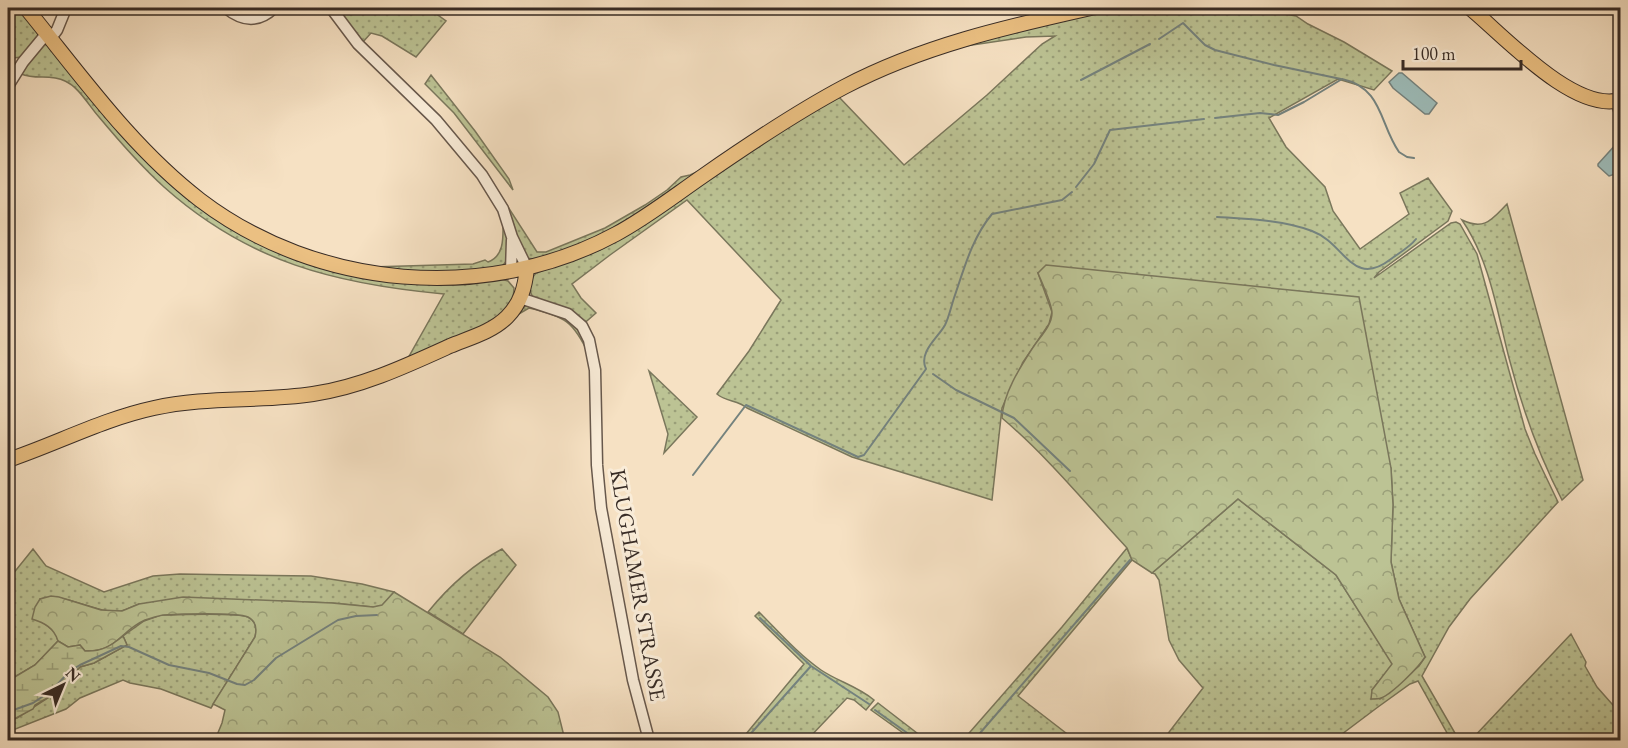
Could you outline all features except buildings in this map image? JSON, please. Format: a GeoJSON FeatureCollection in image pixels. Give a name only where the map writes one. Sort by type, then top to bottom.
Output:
{"type":"FeatureCollection","features":[{"type":"Feature","properties":{"kind":"main road"},"geometry":{"type":"LineString","coordinates":[[26,8],[120,122],[158,163],[199,199],[225,217],[263,238],[330,263],[395,276],[446,278],[511,271],[557,260],[618,233],[794,115],[878,70],[966,37],[1091,8]]}},
{"type":"Feature","properties":{"kind":"main road"},"geometry":{"type":"LineString","coordinates":[[1470,8],[1523,56],[1554,79],[1590,99],[1619,105]]}},
{"type":"Feature","properties":{"kind":"main road"},"geometry":{"type":"LineString","coordinates":[[8,460],[113,420],[153,408],[200,401],[312,394],[349,386],[400,368],[492,328],[510,314],[524,288],[527,268]]}},
{"type":"Feature","properties":{"kind":"main road"},"geometry":{"type":"LineString","coordinates":[[511,271],[520,298]]}},
{"type":"Feature","properties":{"kind":"street"},"geometry":{"type":"LineString","coordinates":[[8,86],[23,62],[49,35],[57,30],[66,8]]}},
{"type":"Feature","properties":{"kind":"street"},"geometry":{"type":"LineString","coordinates":[[226,8],[239,17],[253,19],[263,16],[274,8]]}},
{"type":"Feature","properties":{"kind":"street"},"geometry":{"type":"LineString","coordinates":[[330,8],[358,44],[436,120],[466,155],[498,199],[512,237],[527,268]]}},
{"type":"Feature","properties":{"kind":"street"},"geometry":{"type":"LineString","coordinates":[[511,271],[512,237]]}},
{"type":"Feature","properties":{"kind":"street","name":"KLUGHAMER STRASSE"},"geometry":{"type":"LineString","coordinates":[[520,298],[568,314],[582,326],[589,340],[595,370],[597,465],[601,508],[633,681],[649,741]]}},
{"type":"Feature","properties":{"kind":"green space"},"geometry":{"type":"Polygon","coordinates":[[[8,8],[19,8],[37,30],[38,36],[22,57],[13,58],[8,64],[8,8]]]}},
{"type":"Feature","properties":{"kind":"green space"},"geometry":{"type":"Polygon","coordinates":[[[334,8],[428,8],[446,21],[416,57],[382,36],[371,33],[362,43],[334,8]]]}},
{"type":"Feature","properties":{"kind":"green space"},"geometry":{"type":"Polygon","coordinates":[[[1110,8],[1252,8],[1296,16],[1392,71],[1374,90],[1338,79],[1269,118],[1286,147],[1325,187],[1333,211],[1360,249],[1409,214],[1400,193],[1428,178],[1452,211],[1448,221],[1374,278],[1451,223],[1460,224],[1477,254],[1525,429],[1558,502],[1470,599],[1449,627],[1422,676],[1459,740],[1451,740],[1418,681],[1410,684],[1334,740],[1163,740],[1203,688],[1179,660],[1169,640],[1159,580],[1152,573],[1238,499],[1336,575],[1393,664],[1372,690],[1380,699],[1419,666],[1425,657],[1399,599],[1391,562],[1393,505],[1391,468],[1038,273],[1052,312],[1049,324],[1023,362],[1002,408],[992,500],[852,457],[717,394],[749,351],[781,300],[687,200],[572,284],[581,298],[596,313],[580,327],[589,355],[573,328],[560,318],[529,308],[517,315],[533,298],[530,285],[536,273],[600,250],[635,229],[703,180],[837,95],[904,165],[987,95],[1042,44],[1055,36],[1026,37],[945,49],[1110,8]]]}},
{"type":"Feature","properties":{"kind":"green space"},"geometry":{"type":"Polygon","coordinates":[[[47,43],[213,215],[388,280],[450,284],[501,279],[508,281],[514,288],[513,300],[498,319],[407,360],[444,294],[366,284],[330,276],[261,251],[228,234],[196,213],[155,179],[70,84],[54,78],[21,74],[42,44],[47,43]]]}},
{"type":"Feature","properties":{"kind":"green space"},"geometry":{"type":"Polygon","coordinates":[[[431,75],[475,131],[509,179],[513,190],[454,113],[425,84],[431,75]]]}},
{"type":"Feature","properties":{"kind":"green space"},"geometry":{"type":"Polygon","coordinates":[[[706,168],[639,213],[603,233],[566,250],[536,259],[526,258],[521,250],[512,219],[501,196],[537,252],[546,252],[605,228],[645,205],[681,177],[706,168]]]}},
{"type":"Feature","properties":{"kind":"green space"},"geometry":{"type":"Polygon","coordinates":[[[1507,204],[1583,480],[1562,500],[1545,465],[1525,413],[1486,269],[1472,236],[1462,220],[1477,224],[1488,222],[1507,204]]]}},
{"type":"Feature","properties":{"kind":"green space"},"geometry":{"type":"Polygon","coordinates":[[[503,221],[509,251],[506,262],[502,266],[436,272],[370,267],[473,264],[485,260],[488,262],[498,255],[500,250],[503,239],[503,221]]]}},
{"type":"Feature","properties":{"kind":"green space"},"geometry":{"type":"Polygon","coordinates":[[[1046,265],[1359,297],[1391,468],[1393,505],[1391,562],[1399,599],[1425,657],[1386,696],[1371,699],[1372,690],[1392,664],[1336,575],[1238,499],[1152,573],[1132,560],[1127,548],[1066,481],[1002,418],[1006,399],[1014,380],[1052,317],[1050,304],[1038,273],[1046,265]]]}},
{"type":"Feature","properties":{"kind":"green space"},"geometry":{"type":"Polygon","coordinates":[[[649,371],[697,417],[664,453],[668,434],[649,371]]]}},
{"type":"Feature","properties":{"kind":"green space"},"geometry":{"type":"Polygon","coordinates":[[[1127,548],[1132,560],[1018,696],[1075,740],[963,740],[1062,627],[1127,548]]]}},
{"type":"Feature","properties":{"kind":"green space"},"geometry":{"type":"Polygon","coordinates":[[[33,549],[46,566],[104,592],[153,576],[180,574],[311,576],[394,592],[382,606],[373,607],[281,601],[139,604],[123,610],[110,611],[60,598],[40,599],[44,623],[56,633],[58,641],[35,665],[8,681],[8,580],[33,549]]]}},
{"type":"Feature","properties":{"kind":"green space"},"geometry":{"type":"Polygon","coordinates":[[[502,549],[516,565],[463,634],[428,612],[462,576],[502,549]]]}},
{"type":"Feature","properties":{"kind":"green space"},"geometry":{"type":"Polygon","coordinates":[[[394,592],[500,657],[548,697],[558,712],[565,740],[215,740],[225,710],[213,704],[255,637],[255,626],[248,617],[220,614],[163,615],[145,620],[111,645],[85,651],[80,645],[68,647],[58,641],[48,627],[32,619],[40,599],[51,596],[101,610],[122,611],[139,604],[183,597],[332,603],[373,607],[382,605],[394,592]]]}},
{"type":"Feature","properties":{"kind":"green space"},"geometry":{"type":"Polygon","coordinates":[[[759,612],[813,664],[874,700],[866,710],[854,700],[847,698],[807,740],[741,740],[804,664],[755,616],[759,612]]]}},
{"type":"Feature","properties":{"kind":"green space"},"geometry":{"type":"Polygon","coordinates":[[[161,615],[241,615],[248,617],[254,623],[255,637],[211,708],[161,689],[123,680],[80,698],[66,709],[8,732],[8,721],[17,718],[54,694],[80,667],[94,663],[127,645],[123,636],[144,621],[161,615]]]}},
{"type":"Feature","properties":{"kind":"green space"},"geometry":{"type":"Polygon","coordinates":[[[1571,634],[1597,687],[1620,713],[1620,740],[1471,740],[1571,634]]]}},
{"type":"Feature","properties":{"kind":"green space"},"geometry":{"type":"Polygon","coordinates":[[[123,636],[127,645],[94,663],[80,667],[54,694],[35,705],[33,709],[8,721],[8,681],[35,665],[58,641],[68,647],[80,645],[85,651],[91,651],[106,648],[123,636]]]}},
{"type":"Feature","properties":{"kind":"green space"},"geometry":{"type":"Polygon","coordinates":[[[878,703],[926,740],[913,740],[871,710],[878,703]]]}},
{"type":"Feature","properties":{"kind":"water"},"geometry":{"type":"Polygon","coordinates":[[[1402,73],[1437,103],[1429,114],[1425,114],[1393,88],[1389,82],[1402,73]]]}},
{"type":"Feature","properties":{"kind":"water"},"geometry":{"type":"Polygon","coordinates":[[[1618,142],[1621,153],[1620,167],[1618,171],[1609,176],[1598,164],[1618,142]]]}},
{"type":"Feature","properties":{"kind":"waterway"},"geometry":{"type":"LineString","coordinates":[[1159,39],[1183,23],[1205,45],[1215,50],[1341,79]]}},
{"type":"Feature","properties":{"kind":"waterway"},"geometry":{"type":"LineString","coordinates":[[1081,80],[1150,44]]}},
{"type":"Feature","properties":{"kind":"waterway"},"geometry":{"type":"LineString","coordinates":[[1215,118],[1260,113],[1278,115],[1342,79],[1365,90],[1373,98],[1399,152],[1414,158]]}},
{"type":"Feature","properties":{"kind":"waterway"},"geometry":{"type":"LineString","coordinates":[[1076,187],[1094,164],[1110,130],[1204,119]]}},
{"type":"Feature","properties":{"kind":"waterway"},"geometry":{"type":"LineString","coordinates":[[693,475],[746,405],[858,457],[864,455],[926,369],[924,363],[927,351],[948,319],[969,254],[992,214],[1062,200],[1072,192]]}},
{"type":"Feature","properties":{"kind":"waterway"},"geometry":{"type":"LineString","coordinates":[[1217,217],[1253,219],[1301,227],[1323,237],[1349,261],[1367,269],[1378,267],[1416,239]]}},
{"type":"Feature","properties":{"kind":"waterway"},"geometry":{"type":"LineString","coordinates":[[933,374],[956,390],[1014,418],[1070,471]]}},
{"type":"Feature","properties":{"kind":"waterway"},"geometry":{"type":"LineString","coordinates":[[974,740],[1130,560]]}},
{"type":"Feature","properties":{"kind":"waterway"},"geometry":{"type":"LineString","coordinates":[[8,712],[33,703],[51,691],[70,671],[121,646],[129,647],[169,665],[209,673],[245,685],[254,680],[276,658],[338,620],[377,615]]}},
{"type":"Feature","properties":{"kind":"waterway"},"geometry":{"type":"LineString","coordinates":[[760,618],[811,666],[869,704]]}},
{"type":"Feature","properties":{"kind":"waterway"},"geometry":{"type":"LineString","coordinates":[[745,740],[811,666]]}},
{"type":"Feature","properties":{"kind":"waterway"},"geometry":{"type":"LineString","coordinates":[[875,710],[917,740]]}}]}
